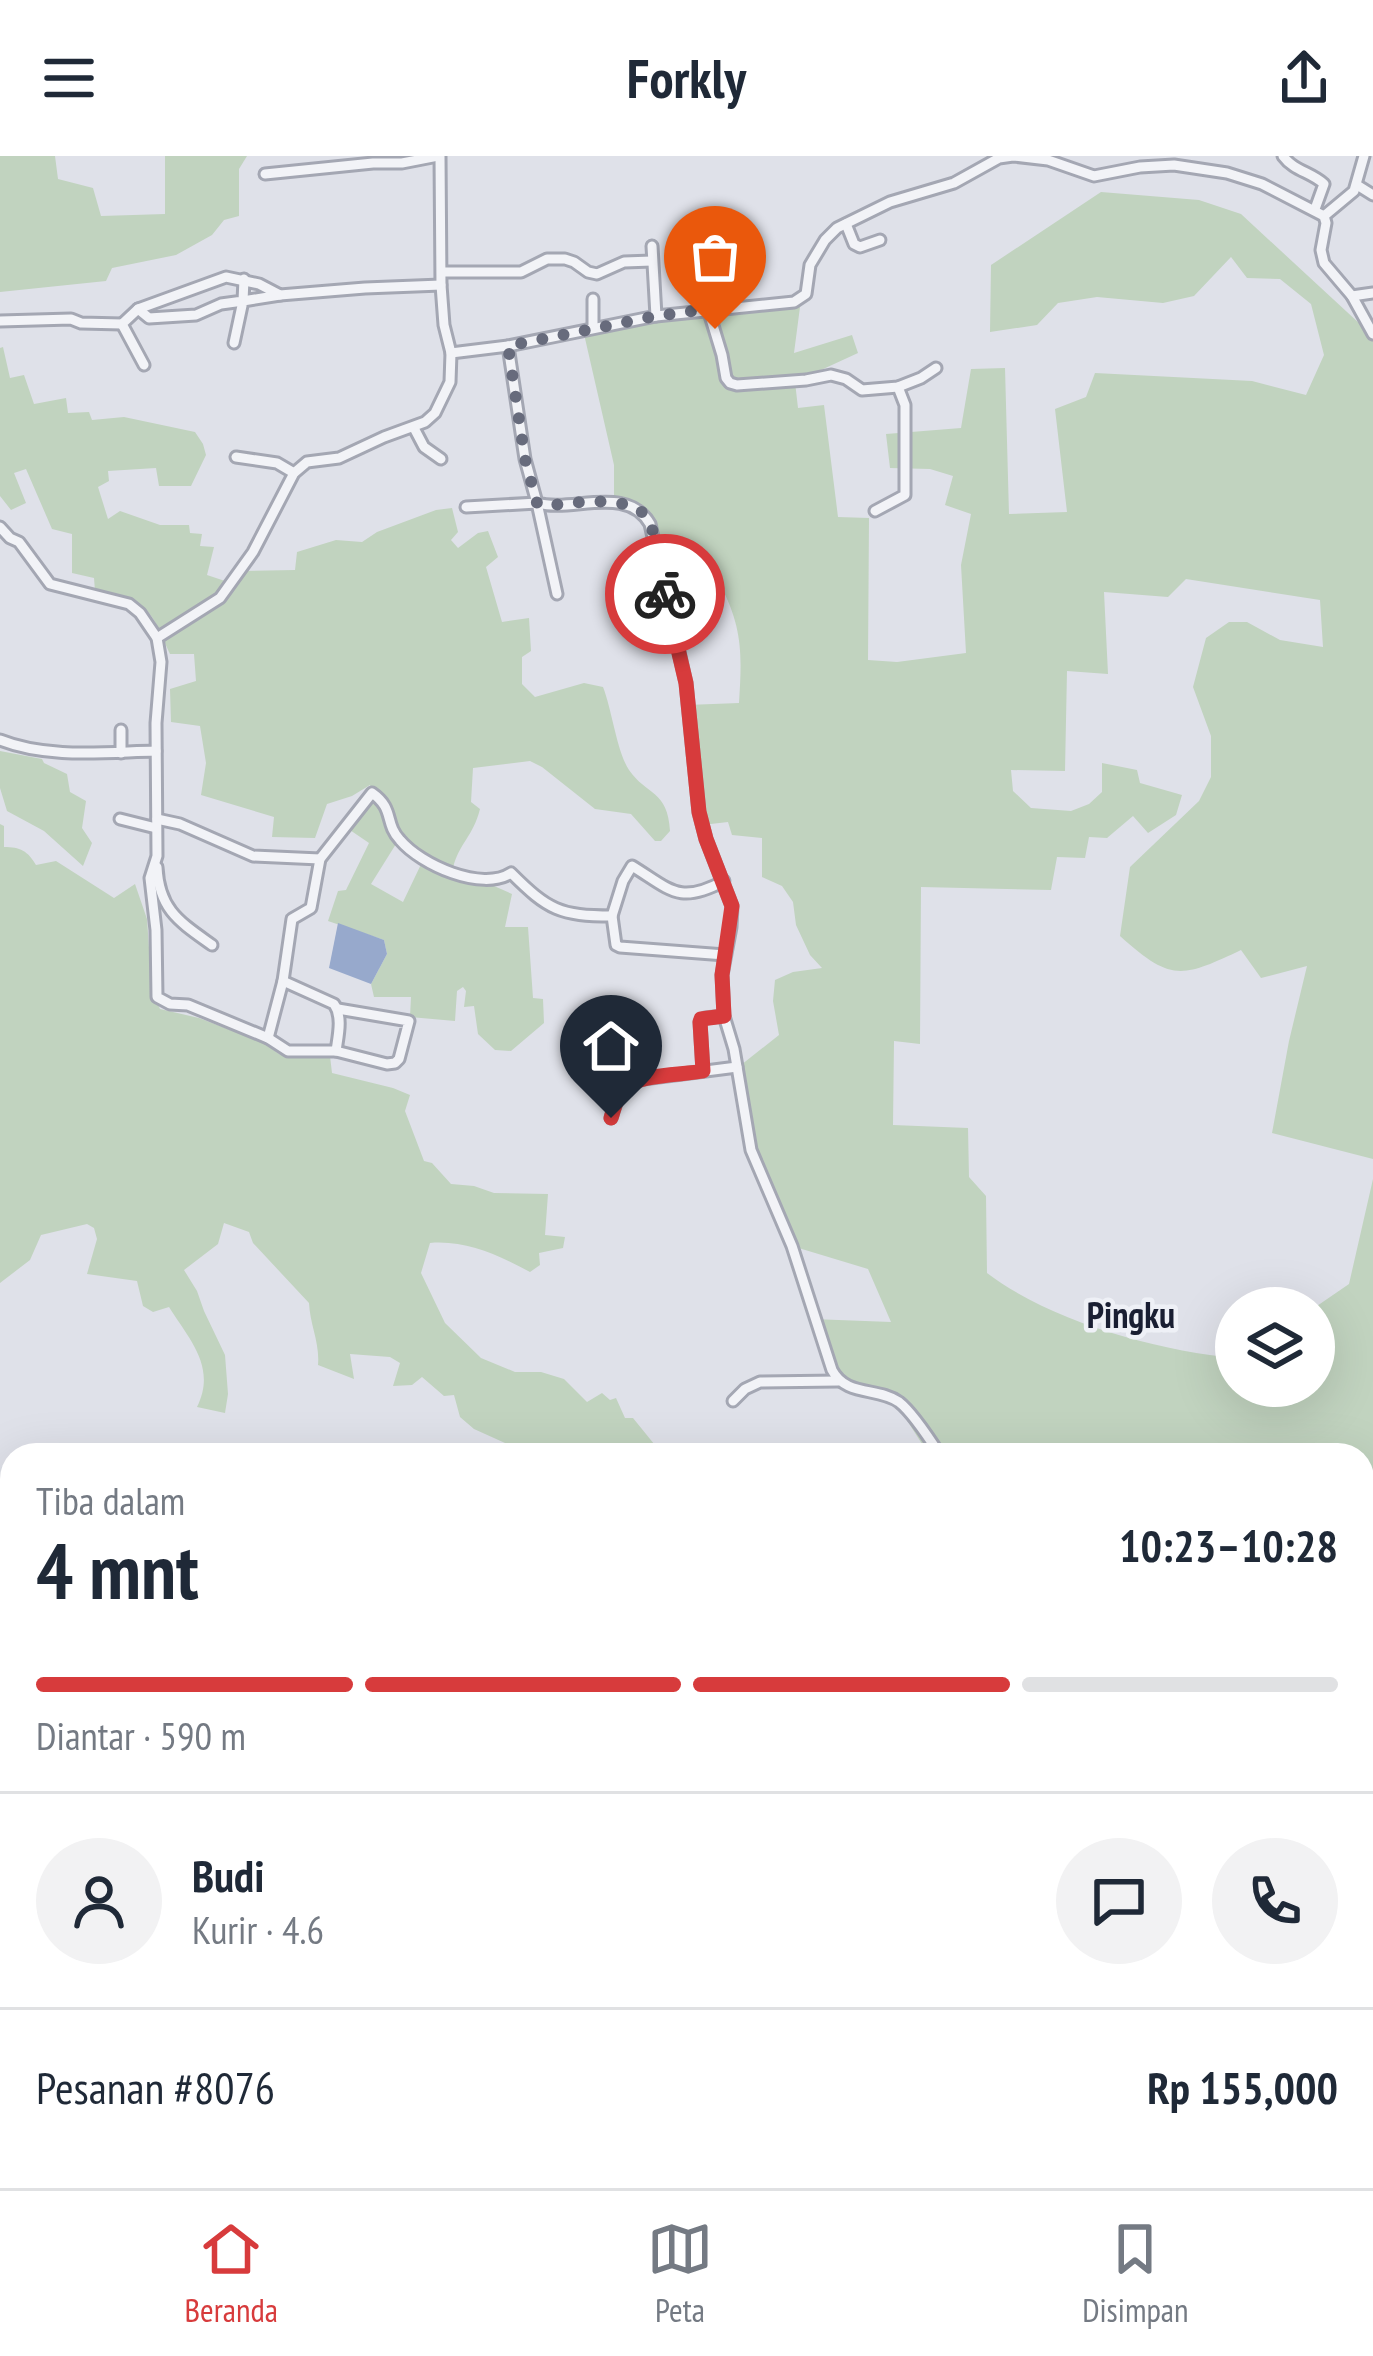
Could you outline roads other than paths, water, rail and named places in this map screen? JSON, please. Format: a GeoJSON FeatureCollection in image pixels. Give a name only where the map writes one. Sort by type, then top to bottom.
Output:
{"type":"FeatureCollection","features":[{"type":"Feature","properties":{"kind":"street"},"geometry":{"type":"LineString","coordinates":[[157,638],[220,598],[253,552],[294,472],[307,462],[339,458],[414,428],[435,413],[452,371],[441,286],[439,156],[265,174]]}},
{"type":"Feature","properties":{"kind":"street"},"geometry":{"type":"LineString","coordinates":[[451,353],[656,316],[794,302],[806,294],[810,265],[837,228],[890,202],[954,183],[999,158],[1013,156],[1049,158],[1094,176],[1161,165],[1221,172],[1262,184],[1320,213],[1326,223],[1321,250],[1324,263],[1352,296],[1373,334]]}},
{"type":"Feature","properties":{"kind":"street"},"geometry":{"type":"LineString","coordinates":[[1218,156],[1221,172]]}},
{"type":"Feature","properties":{"kind":"street"},"geometry":{"type":"LineString","coordinates":[[1221,172],[1230,156]]}},
{"type":"Feature","properties":{"kind":"street"},"geometry":{"type":"LineString","coordinates":[[1283,156],[1291,166],[1324,184],[1320,213]]}},
{"type":"Feature","properties":{"kind":"street"},"geometry":{"type":"LineString","coordinates":[[1320,213],[1354,191],[1364,156]]}},
{"type":"Feature","properties":{"kind":"street"},"geometry":{"type":"LineString","coordinates":[[1357,185],[1373,196]]}},
{"type":"Feature","properties":{"kind":"street"},"geometry":{"type":"LineString","coordinates":[[846,224],[860,248],[880,240]]}},
{"type":"Feature","properties":{"kind":"street"},"geometry":{"type":"LineString","coordinates":[[652,247],[656,316]]}},
{"type":"Feature","properties":{"kind":"street"},"geometry":{"type":"LineString","coordinates":[[442,272],[521,272],[547,260],[565,259],[592,274],[624,262],[652,261]]}},
{"type":"Feature","properties":{"kind":"street"},"geometry":{"type":"LineString","coordinates":[[0,321],[75,319],[122,324],[138,310],[226,277],[244,279],[280,295]]}},
{"type":"Feature","properties":{"kind":"street"},"geometry":{"type":"LineString","coordinates":[[234,343],[244,279]]}},
{"type":"Feature","properties":{"kind":"street"},"geometry":{"type":"LineString","coordinates":[[138,310],[148,318],[177,318],[221,304],[280,295],[441,286]]}},
{"type":"Feature","properties":{"kind":"street"},"geometry":{"type":"LineString","coordinates":[[1352,296],[1373,293]]}},
{"type":"Feature","properties":{"kind":"street"},"geometry":{"type":"LineString","coordinates":[[592,298],[593,328]]}},
{"type":"Feature","properties":{"kind":"street"},"geometry":{"type":"LineString","coordinates":[[708,309],[726,378],[737,386],[831,375],[862,390],[898,387],[936,368]]}},
{"type":"Feature","properties":{"kind":"street"},"geometry":{"type":"LineString","coordinates":[[122,324],[144,365]]}},
{"type":"Feature","properties":{"kind":"street"},"geometry":{"type":"LineString","coordinates":[[508,346],[525,459],[557,594]]}},
{"type":"Feature","properties":{"kind":"street"},"geometry":{"type":"LineString","coordinates":[[875,511],[905,495],[905,405],[898,387]]}},
{"type":"Feature","properties":{"kind":"street"},"geometry":{"type":"LineString","coordinates":[[414,428],[424,447],[441,459]]}},
{"type":"Feature","properties":{"kind":"street"},"geometry":{"type":"LineString","coordinates":[[236,457],[277,463],[294,472]]}},
{"type":"Feature","properties":{"kind":"street"},"geometry":{"type":"LineString","coordinates":[[466,507],[628,505],[644,513],[650,524],[686,683],[699,812],[732,906],[722,975],[724,1016],[751,1150],[792,1246],[838,1381]]}},
{"type":"Feature","properties":{"kind":"street"},"geometry":{"type":"LineString","coordinates":[[0,527],[19,542],[50,584],[129,604],[157,638],[161,662],[155,751],[158,883],[175,918],[212,945]]}},
{"type":"Feature","properties":{"kind":"street"},"geometry":{"type":"LineString","coordinates":[[121,730],[121,753]]}},
{"type":"Feature","properties":{"kind":"street"},"geometry":{"type":"LineString","coordinates":[[0,740],[33,748],[155,751]]}},
{"type":"Feature","properties":{"kind":"street"},"geometry":{"type":"LineString","coordinates":[[268,1038],[292,920],[311,908],[320,859],[372,793],[386,804],[395,835],[420,859],[448,872],[488,880],[511,873],[562,912],[612,916]]}},
{"type":"Feature","properties":{"kind":"street"},"geometry":{"type":"LineString","coordinates":[[120,819],[180,824],[253,856],[320,859]]}},
{"type":"Feature","properties":{"kind":"street"},"geometry":{"type":"LineString","coordinates":[[157,856],[150,878],[157,997],[170,1004],[188,1004],[268,1038],[288,1052],[336,1051],[387,1064],[399,1059],[409,1021],[338,1009]]}},
{"type":"Feature","properties":{"kind":"street"},"geometry":{"type":"LineString","coordinates":[[724,881],[700,894],[678,894],[632,866],[612,916],[620,947],[725,956]]}},
{"type":"Feature","properties":{"kind":"street"},"geometry":{"type":"LineString","coordinates":[[283,982],[338,1009],[336,1051]]}},
{"type":"Feature","properties":{"kind":"street"},"geometry":{"type":"LineString","coordinates":[[703,1071],[701,1019],[724,1016]]}},
{"type":"Feature","properties":{"kind":"street"},"geometry":{"type":"LineString","coordinates":[[611,1118],[617,1097],[629,1083],[737,1067]]}},
{"type":"Feature","properties":{"kind":"street"},"geometry":{"type":"LineString","coordinates":[[733,1401],[760,1382],[838,1381],[896,1400],[930,1443]]}},
{"type":"Feature","properties":{"kind":"water"},"geometry":{"type":"Polygon","coordinates":[[[338,923],[384,940],[387,954],[371,984],[329,968],[338,923]]]}},
{"type":"Feature","properties":{"kind":"district","name":"Pingku"},"geometry":{"type":"Point","coordinates":[1131,1315]}}]}
